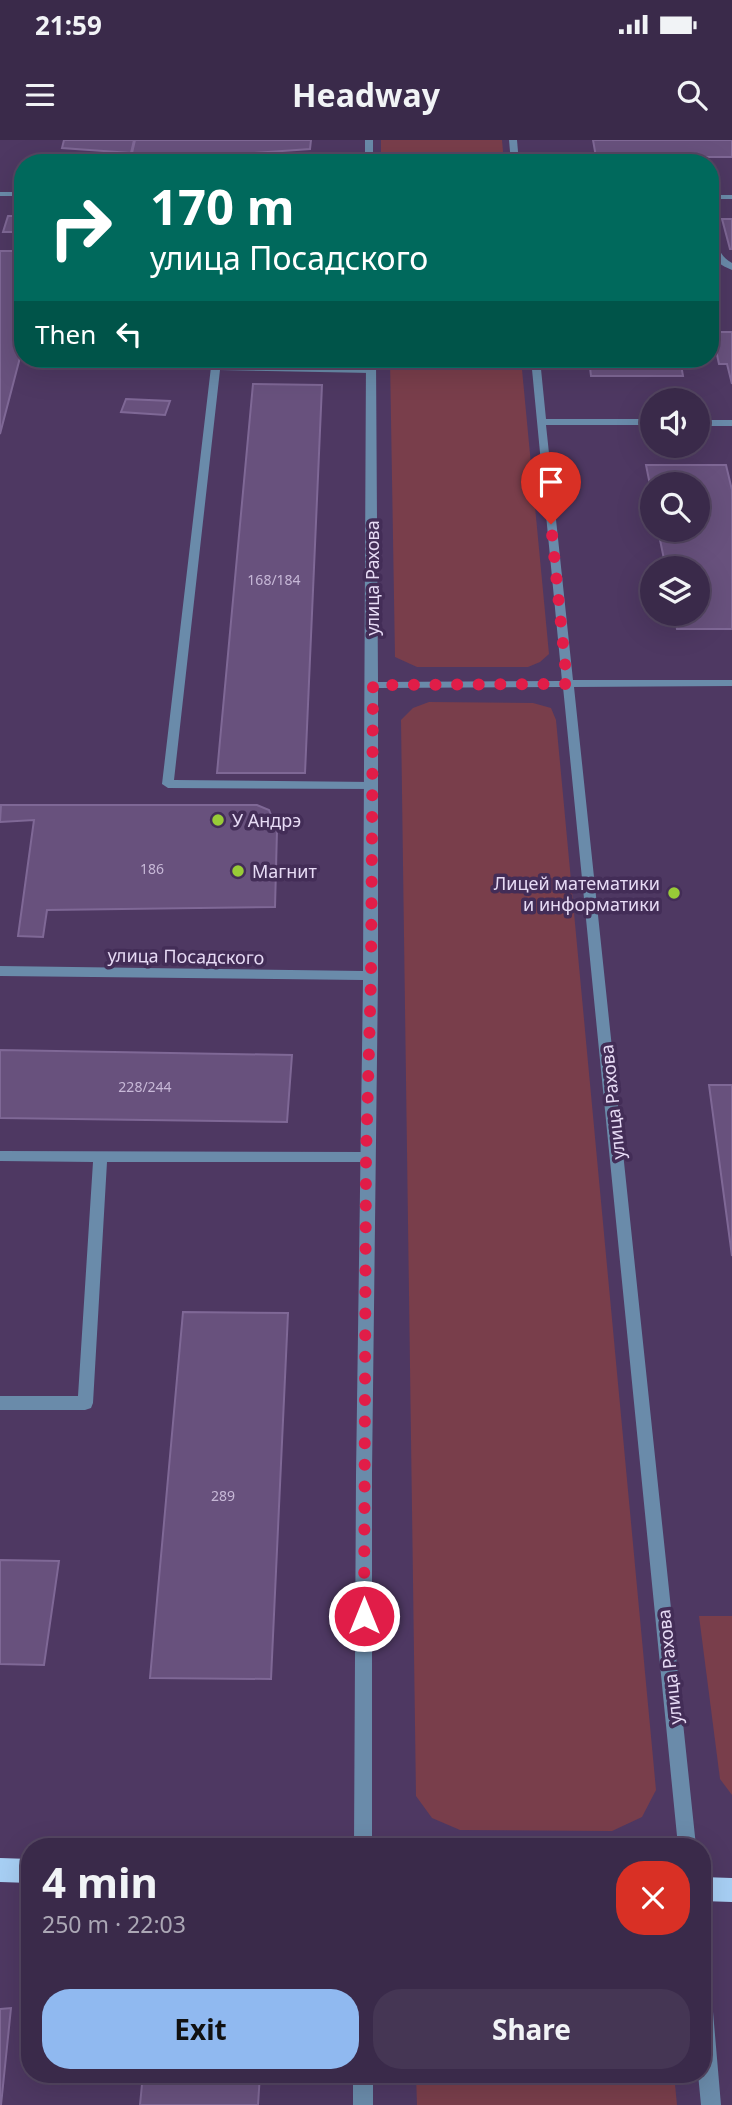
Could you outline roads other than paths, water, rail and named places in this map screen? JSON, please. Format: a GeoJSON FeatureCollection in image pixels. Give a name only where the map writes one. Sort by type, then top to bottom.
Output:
{"type":"FeatureCollection","features":[{"type":"Feature","properties":{"kind":"main road"},"geometry":{"type":"LineString","coordinates":[[0,1870],[21,1871]]}},
{"type":"Feature","properties":{"kind":"main road"},"geometry":{"type":"LineString","coordinates":[[711,1889],[732,1889]]}},
{"type":"Feature","properties":{"kind":"street"},"geometry":{"type":"LineString","coordinates":[[216,368],[168,784],[372,786]]}},
{"type":"Feature","properties":{"kind":"street","name":"улица Рахова"},"geometry":{"type":"LineString","coordinates":[[363,1838],[366,1157],[371,976],[373,685],[371,368]]}},
{"type":"Feature","properties":{"kind":"street","name":"улица Рахова"},"geometry":{"type":"LineString","coordinates":[[536,368],[686,1838]]}},
{"type":"Feature","properties":{"kind":"street"},"geometry":{"type":"LineString","coordinates":[[542,422],[640,422]]}},
{"type":"Feature","properties":{"kind":"street"},"geometry":{"type":"LineString","coordinates":[[710,422],[732,423]]}},
{"type":"Feature","properties":{"kind":"street"},"geometry":{"type":"LineString","coordinates":[[373,685],[732,683]]}},
{"type":"Feature","properties":{"kind":"street","name":"улица Посадского"},"geometry":{"type":"LineString","coordinates":[[0,971],[371,976]]}},
{"type":"Feature","properties":{"kind":"street"},"geometry":{"type":"LineString","coordinates":[[0,1156],[366,1157]]}},
{"type":"Feature","properties":{"kind":"street"},"geometry":{"type":"LineString","coordinates":[[0,1403],[85,1403],[100,1156]]}},
{"type":"Feature","properties":{"kind":"street"},"geometry":{"type":"LineString","coordinates":[[363,2083],[363,2105]]}},
{"type":"Feature","properties":{"kind":"street"},"geometry":{"type":"LineString","coordinates":[[709,2083],[711,2105]]}},
{"type":"Feature","properties":{"kind":"place","name":"У Андрэ"},"geometry":{"type":"Point","coordinates":[218,820]}},
{"type":"Feature","properties":{"kind":"place","name":"Магнит"},"geometry":{"type":"Point","coordinates":[238,871]}},
{"type":"Feature","properties":{"kind":"place","name":"Лицей математики и информатики"},"geometry":{"type":"Point","coordinates":[674,893]}}]}
